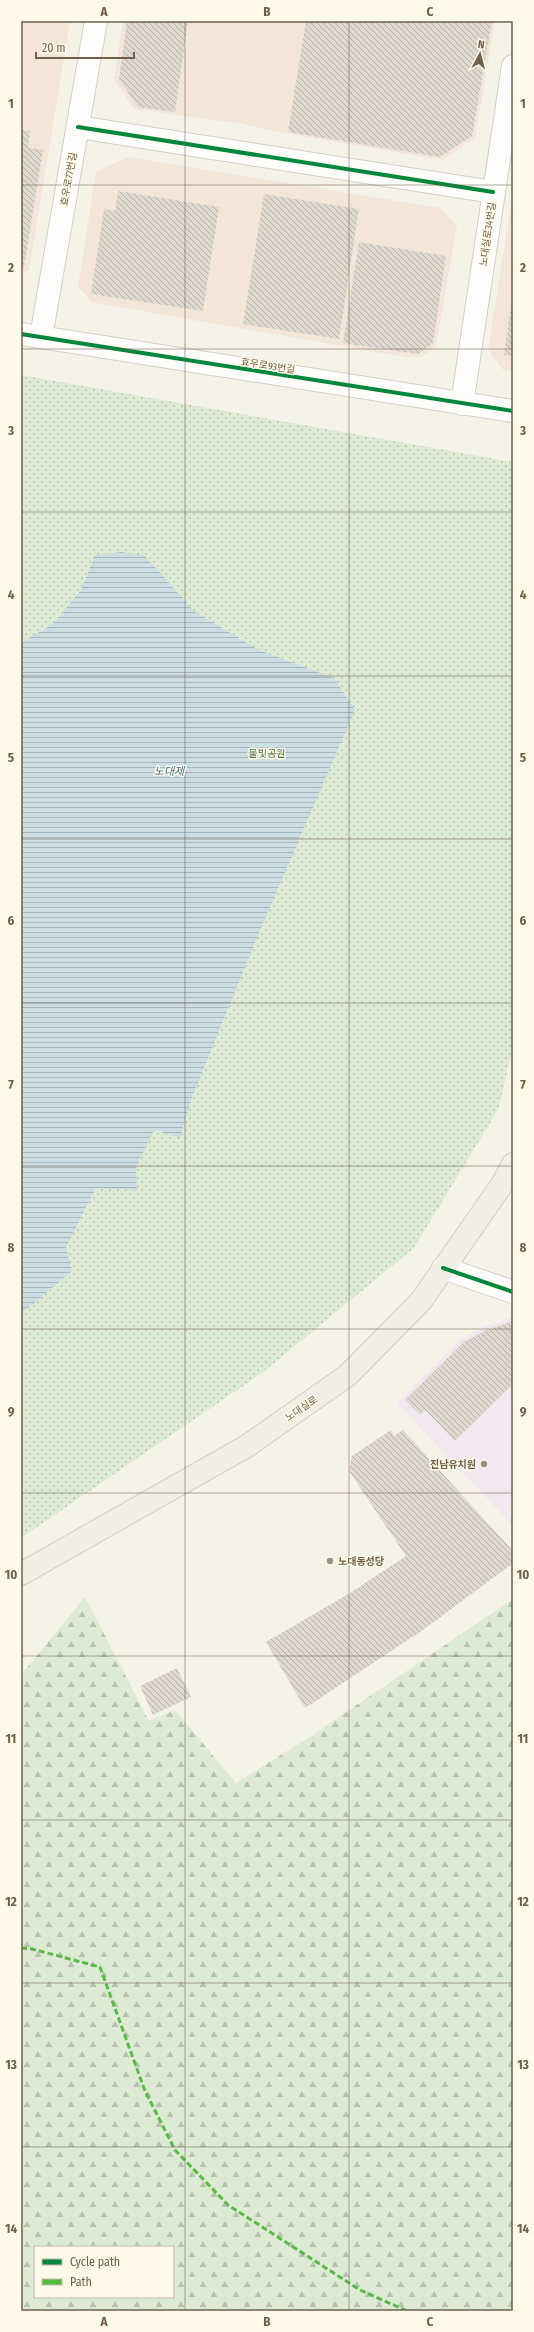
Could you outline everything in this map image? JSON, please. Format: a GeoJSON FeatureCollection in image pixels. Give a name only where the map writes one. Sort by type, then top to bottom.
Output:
{"type":"FeatureCollection","features":[{"type":"Feature","properties":{"kind":"main road","name":"노대실로"},"geometry":{"type":"LineString","coordinates":[[21,1574],[246,1446],[318,1398],[348,1375],[421,1301],[503,1184],[513,1164]]}},
{"type":"Feature","properties":{"kind":"street","name":"효우로77번길"},"geometry":{"type":"LineString","coordinates":[[31,336],[78,127],[96,21]]}},
{"type":"Feature","properties":{"kind":"street","name":"노대실로34번길"},"geometry":{"type":"LineString","coordinates":[[462,404],[513,66]]}},
{"type":"Feature","properties":{"kind":"street"},"geometry":{"type":"LineString","coordinates":[[78,127],[493,192]]}},
{"type":"Feature","properties":{"kind":"street","name":"효우로93번길"},"geometry":{"type":"LineString","coordinates":[[31,336],[513,411]]}},
{"type":"Feature","properties":{"kind":"street"},"geometry":{"type":"LineString","coordinates":[[443,1268],[513,1292]]}},
{"type":"Feature","properties":{"kind":"shaded area"},"geometry":{"type":"Polygon","coordinates":[[[21,21],[70,21],[29,270],[21,274],[21,21]]]}},
{"type":"Feature","properties":{"kind":"shaded area"},"geometry":{"type":"Polygon","coordinates":[[[123,21],[495,21],[475,138],[442,160],[284,133],[242,124],[134,109],[114,79],[123,21]]]}},
{"type":"Feature","properties":{"kind":"shaded area"},"geometry":{"type":"Polygon","coordinates":[[[128,157],[440,208],[457,226],[436,346],[421,357],[405,357],[91,302],[78,286],[96,172],[128,157]]]}},
{"type":"Feature","properties":{"kind":"shaded area"},"geometry":{"type":"Polygon","coordinates":[[[513,194],[513,372],[503,370],[488,349],[513,194]]]}},
{"type":"Feature","properties":{"kind":"shaded area","name":"진남유치원"},"geometry":{"type":"Polygon","coordinates":[[[513,1317],[513,1526],[397,1403],[461,1339],[483,1327],[513,1317]]]}},
{"type":"Feature","properties":{"kind":"green space","name":"물빛공원"},"geometry":{"type":"Polygon","coordinates":[[[21,375],[513,462],[513,1044],[499,1108],[414,1248],[262,1373],[21,1538],[21,375]]]}},
{"type":"Feature","properties":{"kind":"green space"},"geometry":{"type":"Polygon","coordinates":[[[85,1597],[149,1721],[175,1710],[236,1783],[311,1736],[513,1599],[513,2311],[21,2311],[21,1675],[85,1597]]]}},
{"type":"Feature","properties":{"kind":"water","name":"노대제"},"geometry":{"type":"Polygon","coordinates":[[[122,552],[145,556],[194,611],[259,650],[334,678],[355,710],[261,928],[192,1097],[180,1138],[154,1130],[136,1166],[137,1190],[96,1188],[66,1247],[72,1271],[21,1314],[21,643],[53,624],[81,590],[95,555],[122,552]]]}},
{"type":"Feature","properties":{"kind":"building"},"geometry":{"type":"Polygon","coordinates":[[[127,21],[188,21],[175,112],[138,107],[119,79],[127,21]]]}},
{"type":"Feature","properties":{"kind":"building"},"geometry":{"type":"Polygon","coordinates":[[[306,21],[492,21],[472,136],[440,157],[288,132],[306,21]]]}},
{"type":"Feature","properties":{"kind":"building"},"geometry":{"type":"Polygon","coordinates":[[[21,130],[30,131],[28,148],[43,150],[24,267],[21,269],[21,130]]]}},
{"type":"Feature","properties":{"kind":"building"},"geometry":{"type":"Polygon","coordinates":[[[118,191],[219,207],[203,311],[91,294],[104,209],[115,211],[118,191]]]}},
{"type":"Feature","properties":{"kind":"building"},"geometry":{"type":"Polygon","coordinates":[[[264,194],[359,209],[339,339],[243,324],[264,194]]]}},
{"type":"Feature","properties":{"kind":"building"},"geometry":{"type":"Polygon","coordinates":[[[359,242],[446,256],[433,343],[418,354],[343,343],[359,242]]]}},
{"type":"Feature","properties":{"kind":"building"},"geometry":{"type":"Polygon","coordinates":[[[513,298],[513,356],[504,355],[513,298]]]}},
{"type":"Feature","properties":{"kind":"building"},"geometry":{"type":"Polygon","coordinates":[[[513,1321],[513,1384],[455,1441],[425,1410],[420,1415],[405,1400],[464,1342],[487,1330],[513,1321]]]}},
{"type":"Feature","properties":{"kind":"building"},"geometry":{"type":"Polygon","coordinates":[[[391,1430],[394,1436],[403,1430],[513,1551],[513,1563],[423,1630],[305,1708],[266,1642],[350,1593],[406,1556],[349,1471],[352,1456],[391,1430]]]}},
{"type":"Feature","properties":{"kind":"building"},"geometry":{"type":"Polygon","coordinates":[[[177,1668],[191,1697],[153,1715],[140,1686],[177,1668]]]}},
{"type":"Feature","properties":{"kind":"marked path"},"geometry":{"type":"LineString","coordinates":[[21,1948],[32,1949],[100,1967],[145,2091],[175,2150],[228,2205],[360,2290],[407,2311]]}},
{"type":"Feature","properties":{"kind":"cycle path"},"geometry":{"type":"LineString","coordinates":[[78,127],[493,192]]}},
{"type":"Feature","properties":{"kind":"cycle path"},"geometry":{"type":"LineString","coordinates":[[21,334],[513,411]]}},
{"type":"Feature","properties":{"kind":"cycle path"},"geometry":{"type":"LineString","coordinates":[[443,1268],[513,1292]]}},
{"type":"Feature","properties":{"kind":"place","name":"진남유치원"},"geometry":{"type":"Point","coordinates":[484,1464]}},
{"type":"Feature","properties":{"kind":"place","name":"노대동성당"},"geometry":{"type":"Point","coordinates":[330,1561]}}]}
